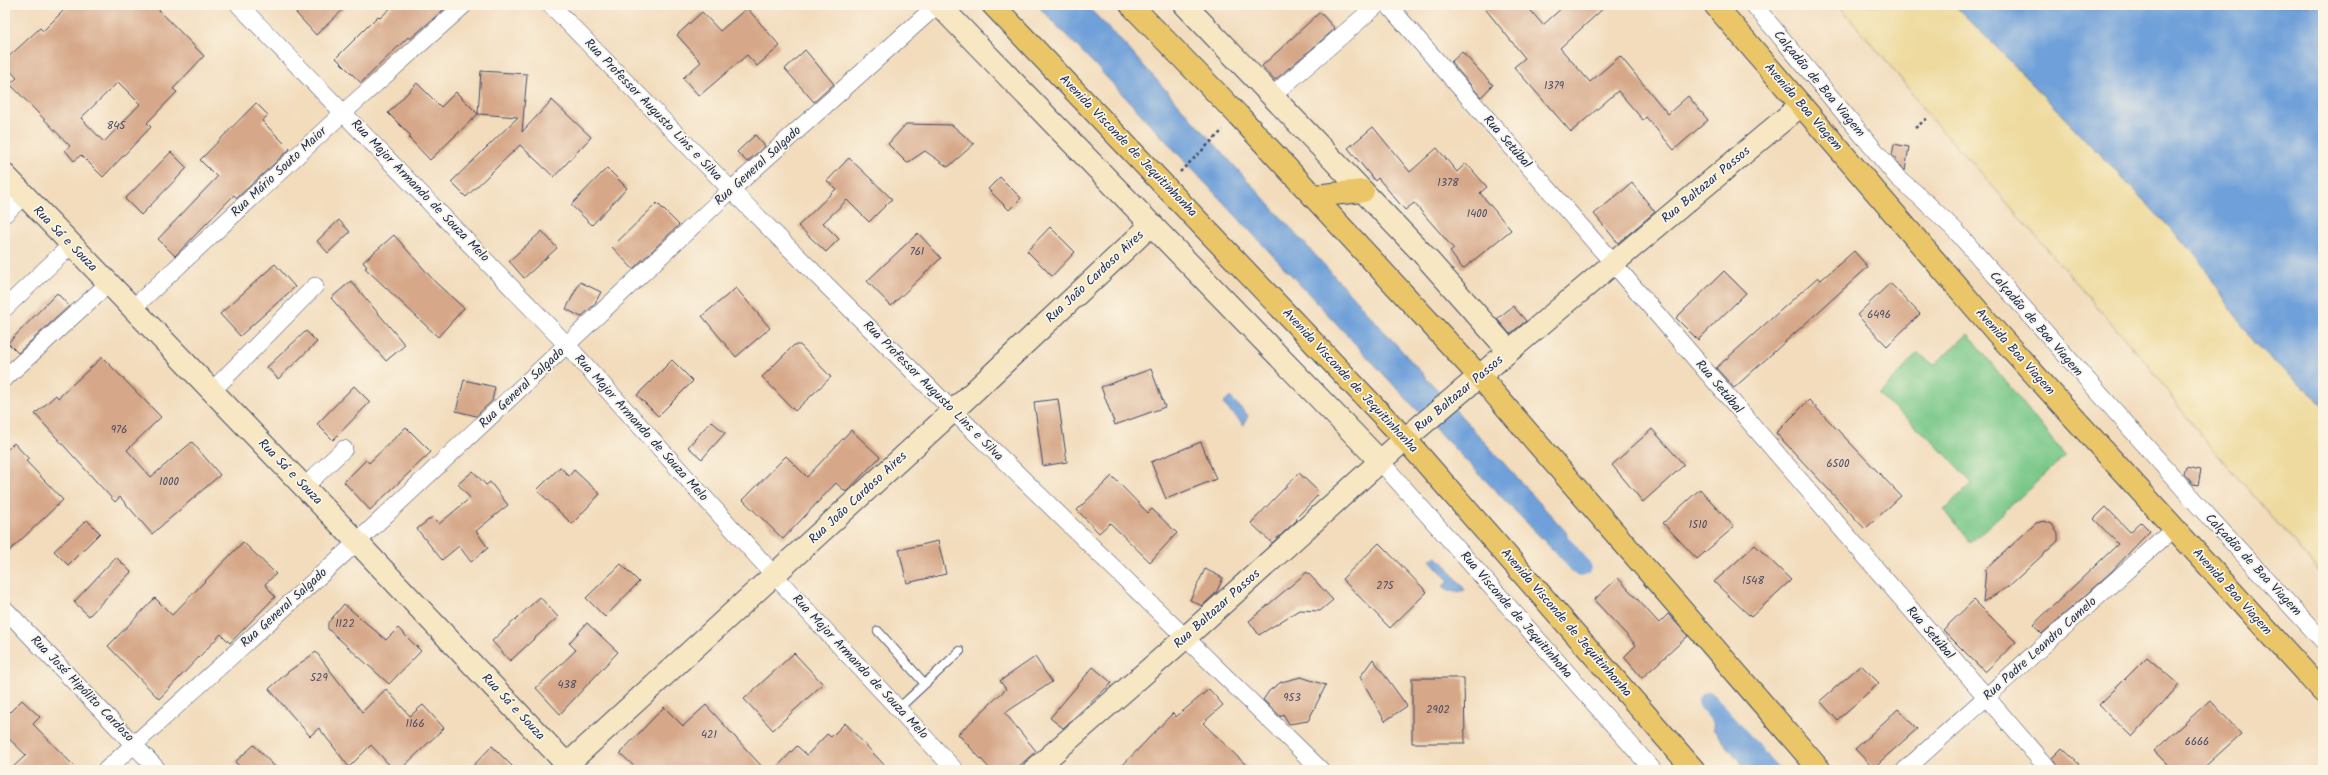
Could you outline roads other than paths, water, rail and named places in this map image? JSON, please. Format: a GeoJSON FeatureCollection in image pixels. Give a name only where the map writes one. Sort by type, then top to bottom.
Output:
{"type":"FeatureCollection","features":[{"type":"Feature","properties":{"kind":"main road","name":"Avenida Visconde de Jequitinhonha"},"geometry":{"type":"LineString","coordinates":[[993,5],[1405,439],[1687,768]]}},
{"type":"Feature","properties":{"kind":"main road"},"geometry":{"type":"LineString","coordinates":[[1131,5],[1313,196],[1474,382],[1820,770]]}},
{"type":"Feature","properties":{"kind":"main road","name":"Avenida Boa Viagem"},"geometry":{"type":"LineString","coordinates":[[1715,5],[1997,333],[2323,692]]}},
{"type":"Feature","properties":{"kind":"main road"},"geometry":{"type":"LineString","coordinates":[[1313,196],[1362,191]]}},
{"type":"Feature","properties":{"kind":"street","name":"Rua Major Armando de Souza Melo"},"geometry":{"type":"LineString","coordinates":[[239,5],[344,112],[567,345],[774,575],[955,770]]}},
{"type":"Feature","properties":{"kind":"street","name":"Rua Mário Souto Maior"},"geometry":{"type":"LineString","coordinates":[[132,309],[344,112],[464,5]]}},
{"type":"Feature","properties":{"kind":"street","name":"Rua Professor Augusto Lins e Silva"},"geometry":{"type":"LineString","coordinates":[[551,5],[731,190],[953,411],[1186,636],[1321,770]]}},
{"type":"Feature","properties":{"kind":"street","name":"Rua General Salgado"},"geometry":{"type":"LineString","coordinates":[[106,770],[358,542],[731,190],[938,5]]}},
{"type":"Feature","properties":{"kind":"street"},"geometry":{"type":"LineString","coordinates":[[938,5],[1152,224],[1380,461]]}},
{"type":"Feature","properties":{"kind":"street"},"geometry":{"type":"LineString","coordinates":[[1185,5],[1422,253],[1509,351]]}},
{"type":"Feature","properties":{"kind":"street"},"geometry":{"type":"LineString","coordinates":[[1272,96],[1377,5]]}},
{"type":"Feature","properties":{"kind":"street","name":"Rua Setúbal"},"geometry":{"type":"LineString","coordinates":[[1388,5],[1613,263],[2049,770]]}},
{"type":"Feature","properties":{"kind":"street","name":"Calçadão de Boa Viagem"},"geometry":{"type":"LineString","coordinates":[[1754,5],[1898,178],[1955,230],[2191,499],[2323,641]]}},
{"type":"Feature","properties":{"kind":"street","name":"Rua Baltazar Passos"},"geometry":{"type":"LineString","coordinates":[[1034,770],[1186,636],[1405,439],[1801,105]]}},
{"type":"Feature","properties":{"kind":"street","name":"Rua Sá e Souza"},"geometry":{"type":"LineString","coordinates":[[5,175],[132,309],[358,542],[567,768]]}},
{"type":"Feature","properties":{"kind":"street"},"geometry":{"type":"LineString","coordinates":[[5,214],[24,196]]}},
{"type":"Feature","properties":{"kind":"street","name":"Rua João Cardoso Aires"},"geometry":{"type":"LineString","coordinates":[[567,768],[953,411],[1152,224]]}},
{"type":"Feature","properties":{"kind":"street"},"geometry":{"type":"LineString","coordinates":[[5,308],[71,245]]}},
{"type":"Feature","properties":{"kind":"street"},"geometry":{"type":"LineString","coordinates":[[5,378],[109,283]]}},
{"type":"Feature","properties":{"kind":"street"},"geometry":{"type":"LineString","coordinates":[[212,391],[315,286]]}},
{"type":"Feature","properties":{"kind":"street"},"geometry":{"type":"LineString","coordinates":[[304,487],[344,450]]}},
{"type":"Feature","properties":{"kind":"street","name":"Rua Visconde de Jequitinhoha"},"geometry":{"type":"LineString","coordinates":[[1380,461],[1653,770]]}},
{"type":"Feature","properties":{"kind":"street","name":"Rua Padre Leandro Camelo"},"geometry":{"type":"LineString","coordinates":[[1905,770],[2174,528]]}},
{"type":"Feature","properties":{"kind":"street","name":"Rua José Hipólito Cardoso"},"geometry":{"type":"LineString","coordinates":[[5,608],[158,770]]}},
{"type":"Feature","properties":{"kind":"lane"},"geometry":{"type":"LineString","coordinates":[[878,631],[925,684]]}},
{"type":"Feature","properties":{"kind":"lane"},"geometry":{"type":"LineString","coordinates":[[898,709],[960,651]]}},
{"type":"Feature","properties":{"kind":"water"},"geometry":{"type":"Polygon","coordinates":[[[1037,5],[1086,5],[1124,44],[1566,532],[1575,559],[1555,552],[1418,411],[1098,68],[1037,5]]]}},
{"type":"Feature","properties":{"kind":"water"},"geometry":{"type":"Polygon","coordinates":[[[1954,5],[2323,5],[2323,404],[2254,344],[2196,255],[2012,63],[1954,5]]]}},
{"type":"Feature","properties":{"kind":"water"},"geometry":{"type":"Polygon","coordinates":[[[1230,397],[1248,415],[1244,425],[1223,404],[1230,397]]]}},
{"type":"Feature","properties":{"kind":"water"},"geometry":{"type":"Polygon","coordinates":[[[1436,557],[1445,564],[1465,590],[1454,592],[1443,586],[1449,581],[1430,560],[1436,557]]]}},
{"type":"Feature","properties":{"kind":"water"},"geometry":{"type":"Polygon","coordinates":[[[1714,708],[1733,716],[1779,770],[1747,770],[1713,729],[1714,708]]]}},
{"type":"Feature","properties":{"kind":"waterway"},"geometry":{"type":"LineString","coordinates":[[1558,540],[1581,567]]}},
{"type":"Feature","properties":{"kind":"waterway"},"geometry":{"type":"LineString","coordinates":[[1708,702],[1767,770]]}}]}
